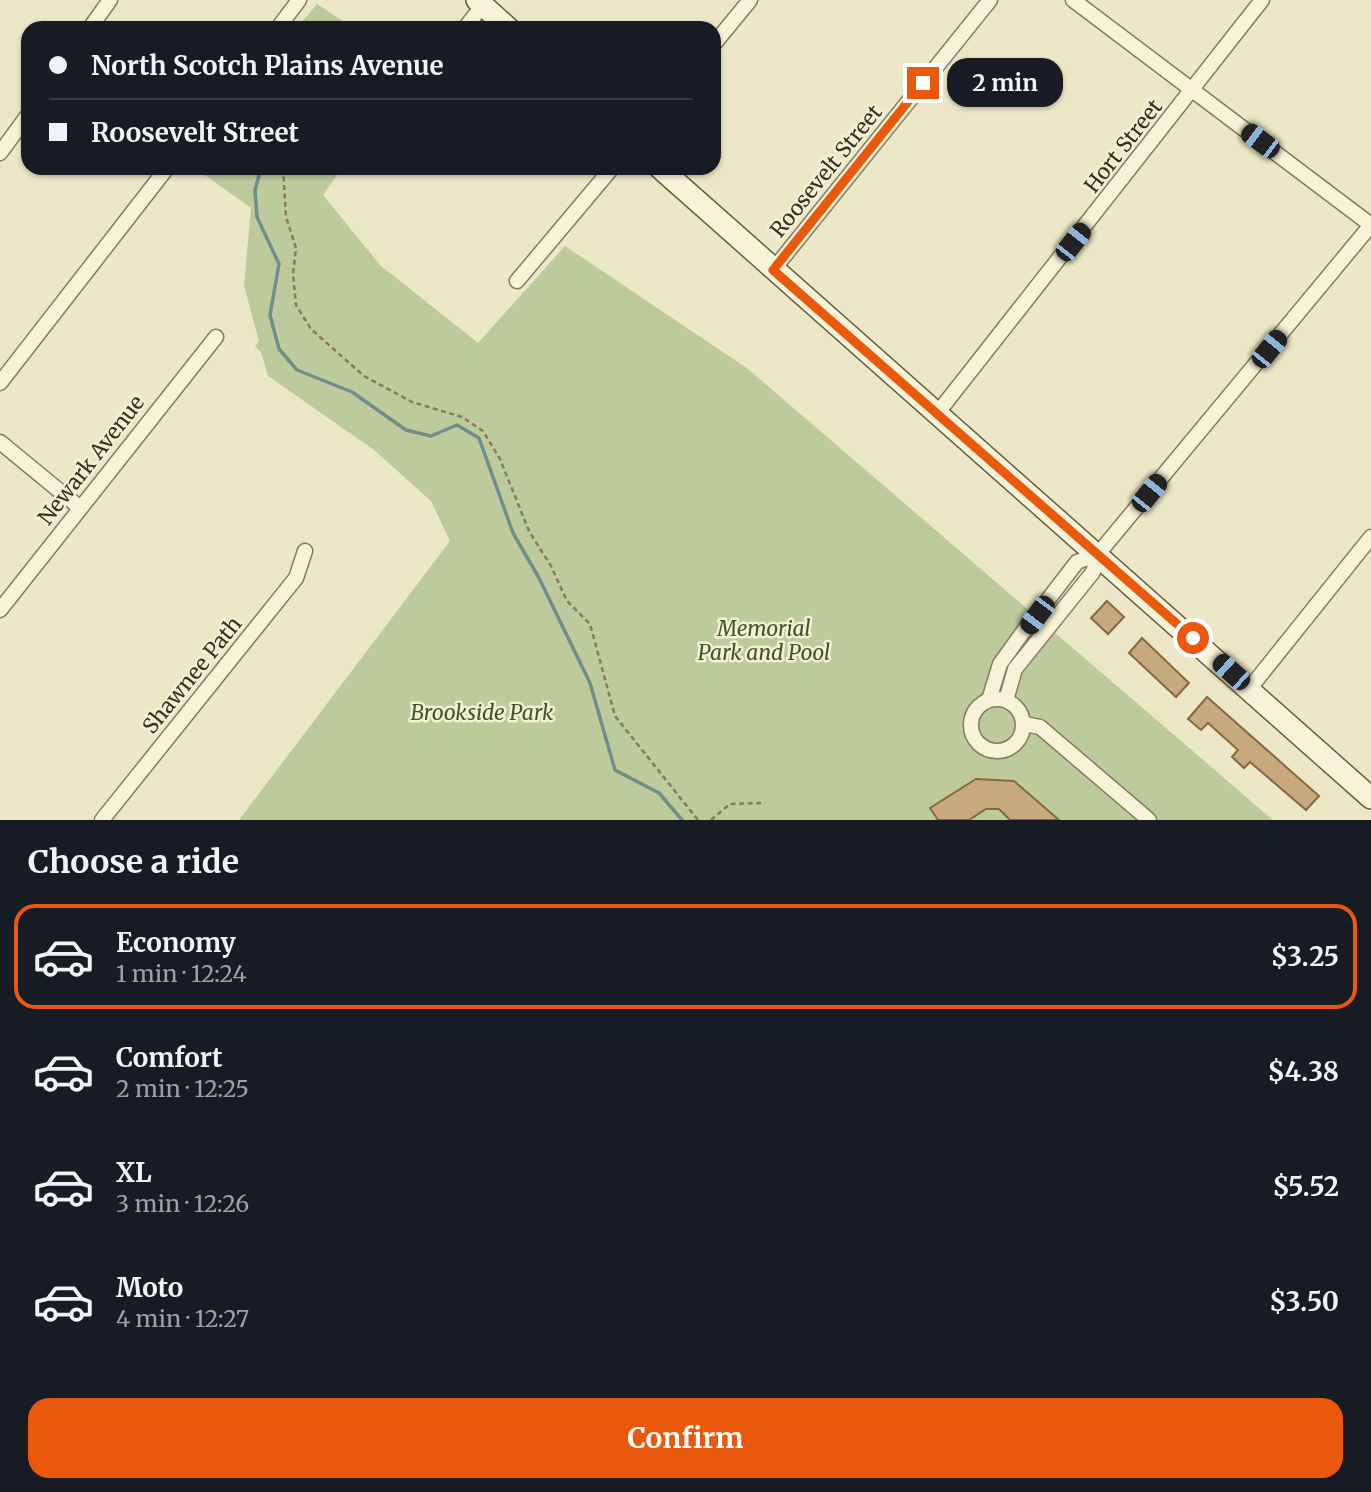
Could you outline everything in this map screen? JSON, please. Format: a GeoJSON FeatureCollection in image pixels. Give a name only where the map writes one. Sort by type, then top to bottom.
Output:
{"type":"FeatureCollection","features":[{"type":"Feature","properties":{"kind":"street"},"geometry":{"type":"LineString","coordinates":[[95,21],[110,0]]}},
{"type":"Feature","properties":{"kind":"street"},"geometry":{"type":"LineString","coordinates":[[283,21],[299,0]]}},
{"type":"Feature","properties":{"kind":"street"},"geometry":{"type":"LineString","coordinates":[[721,35],[750,0]]}},
{"type":"Feature","properties":{"kind":"street","name":"Roosevelt Street"},"geometry":{"type":"LineString","coordinates":[[773,270],[990,0]]}},
{"type":"Feature","properties":{"kind":"street"},"geometry":{"type":"LineString","coordinates":[[1006,700],[1015,669],[1093,572],[1098,554],[1371,225],[1073,0]]}},
{"type":"Feature","properties":{"kind":"street","name":"Hort Street"},"geometry":{"type":"LineString","coordinates":[[936,415],[1262,0]]}},
{"type":"Feature","properties":{"kind":"street"},"geometry":{"type":"LineString","coordinates":[[469,21],[480,3],[500,21]]}},
{"type":"Feature","properties":{"kind":"street"},"geometry":{"type":"LineString","coordinates":[[0,153],[21,124]]}},
{"type":"Feature","properties":{"kind":"street"},"geometry":{"type":"LineString","coordinates":[[0,383],[162,175]]}},
{"type":"Feature","properties":{"kind":"street"},"geometry":{"type":"LineString","coordinates":[[517,281],[606,175]]}},
{"type":"Feature","properties":{"kind":"street"},"geometry":{"type":"LineString","coordinates":[[668,175],[936,415],[1250,688],[1371,798]]}},
{"type":"Feature","properties":{"kind":"street","name":"Newark Avenue"},"geometry":{"type":"LineString","coordinates":[[0,610],[216,337]]}},
{"type":"Feature","properties":{"kind":"street"},"geometry":{"type":"LineString","coordinates":[[0,442],[79,507]]}},
{"type":"Feature","properties":{"kind":"street"},"geometry":{"type":"LineString","coordinates":[[1250,688],[1371,537]]}},
{"type":"Feature","properties":{"kind":"street","name":"Shawnee Path"},"geometry":{"type":"LineString","coordinates":[[102,820],[296,578],[305,551]]}},
{"type":"Feature","properties":{"kind":"street"},"geometry":{"type":"LineString","coordinates":[[989,700],[1006,700],[1019,710],[1024,724],[1019,740],[1005,750],[989,750],[975,740],[971,724],[977,709],[989,700],[1000,664],[1077,562],[1098,554]]}},
{"type":"Feature","properties":{"kind":"street"},"geometry":{"type":"LineString","coordinates":[[1024,724],[1040,727],[1149,820]]}},
{"type":"Feature","properties":{"kind":"path"},"geometry":{"type":"LineString","coordinates":[[283,175],[286,217],[296,248],[293,274],[296,305],[311,330],[364,376],[412,402],[462,417],[483,431],[500,459],[529,531],[567,601],[590,624],[615,716],[698,820]]}},
{"type":"Feature","properties":{"kind":"path"},"geometry":{"type":"LineString","coordinates":[[711,820],[730,804],[765,803]]}},
{"type":"Feature","properties":{"kind":"green space"},"geometry":{"type":"Polygon","coordinates":[[[317,4],[342,21],[303,21],[317,4]]]}},
{"type":"Feature","properties":{"kind":"green space","name":"Memorial Park and Pool"},"geometry":{"type":"Polygon","coordinates":[[[205,175],[337,175],[323,195],[380,265],[478,343],[565,246],[748,369],[1273,820],[239,820],[450,541],[431,501],[374,450],[268,376],[261,352],[255,346],[259,341],[244,286],[251,208],[205,175]]]}},
{"type":"Feature","properties":{"kind":"building"},"geometry":{"type":"Polygon","coordinates":[[[1107,601],[1124,617],[1108,634],[1091,618],[1107,601]]]}},
{"type":"Feature","properties":{"kind":"building"},"geometry":{"type":"Polygon","coordinates":[[[1142,638],[1189,683],[1176,697],[1129,653],[1142,638]]]}},
{"type":"Feature","properties":{"kind":"building"},"geometry":{"type":"Polygon","coordinates":[[[1207,697],[1319,796],[1306,810],[1250,762],[1244,768],[1232,757],[1238,750],[1208,723],[1201,730],[1188,719],[1207,697]]]}},
{"type":"Feature","properties":{"kind":"building"},"geometry":{"type":"Polygon","coordinates":[[[976,779],[1014,781],[1059,820],[1010,820],[999,809],[986,809],[969,820],[938,820],[930,808],[976,779]]]}},
{"type":"Feature","properties":{"kind":"waterway"},"geometry":{"type":"LineString","coordinates":[[259,175],[255,190],[257,217],[279,264],[270,315],[279,349],[297,370],[352,392],[406,430],[431,436],[457,425],[479,438],[513,533],[539,578],[590,683],[615,770],[659,793],[682,820]]}},
{"type":"Feature","properties":{"kind":"route"},"geometry":{"type":"LineString","coordinates":[[923,83],[773,270],[1193,638]]}},
{"type":"Feature","properties":{"kind":"park label","name":"Brookside Park"},"geometry":{"type":"Point","coordinates":[482,712]}}]}
